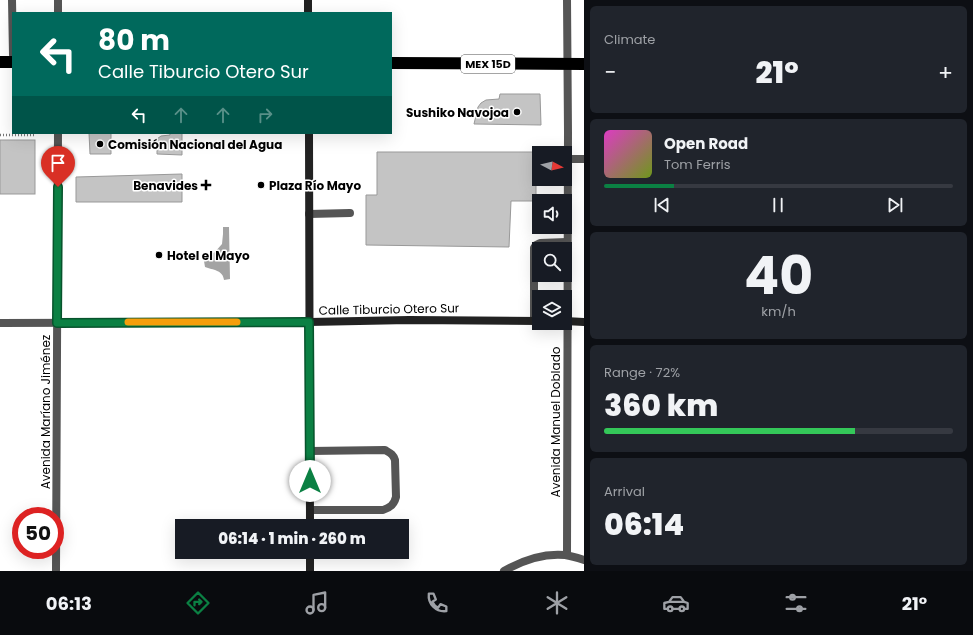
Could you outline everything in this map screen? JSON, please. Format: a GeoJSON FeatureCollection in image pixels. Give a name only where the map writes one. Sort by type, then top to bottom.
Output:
{"type":"FeatureCollection","features":[{"type":"Feature","properties":{"kind":"highway"},"geometry":{"type":"LineString","coordinates":[[0,62],[12,62]]}},
{"type":"Feature","properties":{"kind":"highway","name":"MEX 15D"},"geometry":{"type":"LineString","coordinates":[[392,63],[584,64]]}},
{"type":"Feature","properties":{"kind":"main road"},"geometry":{"type":"LineString","coordinates":[[308,0],[308,12]]}},
{"type":"Feature","properties":{"kind":"main road"},"geometry":{"type":"LineString","coordinates":[[309,134],[310,519]]}},
{"type":"Feature","properties":{"kind":"main road","name":"Calle Tiburcio Otero Sur"},"geometry":{"type":"LineString","coordinates":[[309,322],[409,320],[532,321]]}},
{"type":"Feature","properties":{"kind":"main road"},"geometry":{"type":"LineString","coordinates":[[572,321],[584,322]]}},
{"type":"Feature","properties":{"kind":"main road"},"geometry":{"type":"LineString","coordinates":[[310,559],[310,571]]}},
{"type":"Feature","properties":{"kind":"street"},"geometry":{"type":"LineString","coordinates":[[12,0],[12,12]]}},
{"type":"Feature","properties":{"kind":"street"},"geometry":{"type":"LineString","coordinates":[[58,0],[58,12]]}},
{"type":"Feature","properties":{"kind":"street","name":"Avenida Manuel Doblado"},"geometry":{"type":"LineString","coordinates":[[567,0],[568,146]]}},
{"type":"Feature","properties":{"kind":"street","name":"Avenida Maríano Jiménez"},"geometry":{"type":"LineString","coordinates":[[56,571],[58,134]]}},
{"type":"Feature","properties":{"kind":"street"},"geometry":{"type":"LineString","coordinates":[[572,159],[584,159]]}},
{"type":"Feature","properties":{"kind":"street","name":"Avenida Manuel Doblado"},"geometry":{"type":"LineString","coordinates":[[567,242],[568,186]]}},
{"type":"Feature","properties":{"kind":"street"},"geometry":{"type":"LineString","coordinates":[[309,214],[350,213]]}},
{"type":"Feature","properties":{"kind":"street","name":"Calle Tiburcio Otero Sur"},"geometry":{"type":"LineString","coordinates":[[0,323],[309,322]]}},
{"type":"Feature","properties":{"kind":"street","name":"Avenida Manuel Doblado"},"geometry":{"type":"LineString","coordinates":[[566,330],[567,556]]}},
{"type":"Feature","properties":{"kind":"street"},"geometry":{"type":"LineString","coordinates":[[310,451],[385,450],[390,453],[395,460],[396,497],[392,506],[383,510],[310,510]]}},
{"type":"Feature","properties":{"kind":"street"},"geometry":{"type":"LineString","coordinates":[[504,571],[531,558],[545,556],[567,556],[584,560]]}},
{"type":"Feature","properties":{"kind":"path"},"geometry":{"type":"LineString","coordinates":[[0,135],[36,135]]}},
{"type":"Feature","properties":{"kind":"shaded area"},"geometry":{"type":"Polygon","coordinates":[[[223,227],[229,227],[230,279],[224,280],[220,272],[205,267],[204,261],[222,244],[223,227]]]}},
{"type":"Feature","properties":{"kind":"building"},"geometry":{"type":"Polygon","coordinates":[[[500,94],[540,94],[541,125],[474,124],[478,107],[481,103],[486,100],[499,99],[500,94]]]}},
{"type":"Feature","properties":{"kind":"building","name":"Comisión Nacional del Agua"},"geometry":{"type":"Polygon","coordinates":[[[89,134],[111,134],[111,154],[90,154],[89,134]]]}},
{"type":"Feature","properties":{"kind":"building"},"geometry":{"type":"Polygon","coordinates":[[[182,134],[182,155],[157,154],[157,139],[161,136],[182,134]]]}},
{"type":"Feature","properties":{"kind":"building"},"geometry":{"type":"Polygon","coordinates":[[[0,140],[35,140],[35,194],[0,194],[0,140]]]}},
{"type":"Feature","properties":{"kind":"building"},"geometry":{"type":"Polygon","coordinates":[[[377,152],[532,152],[532,186],[536,186],[536,194],[532,194],[532,201],[511,201],[509,247],[366,245],[366,195],[377,195],[377,152]]]}},
{"type":"Feature","properties":{"kind":"building"},"geometry":{"type":"Polygon","coordinates":[[[182,174],[182,202],[76,202],[76,177],[182,174]]]}},
{"type":"Feature","properties":{"kind":"slow traffic"},"geometry":{"type":"LineString","coordinates":[[128,322],[237,322]]}},
{"type":"Feature","properties":{"kind":"place","name":"Sushiko Navojoa"},"geometry":{"type":"Point","coordinates":[517,112]}},
{"type":"Feature","properties":{"kind":"place","name":"Comisión Nacional del Agua"},"geometry":{"type":"Point","coordinates":[100,144]}},
{"type":"Feature","properties":{"kind":"place","name":"Benavides"},"geometry":{"type":"Point","coordinates":[206,185]}},
{"type":"Feature","properties":{"kind":"place","name":"Plaza Río Mayo"},"geometry":{"type":"Point","coordinates":[261,185]}},
{"type":"Feature","properties":{"kind":"place","name":"Hotel el Mayo"},"geometry":{"type":"Point","coordinates":[159,255]}},
{"type":"Feature","properties":{"kind":"route"},"geometry":{"type":"LineString","coordinates":[[58,187],[57,323],[309,322],[310,481]]}}]}
